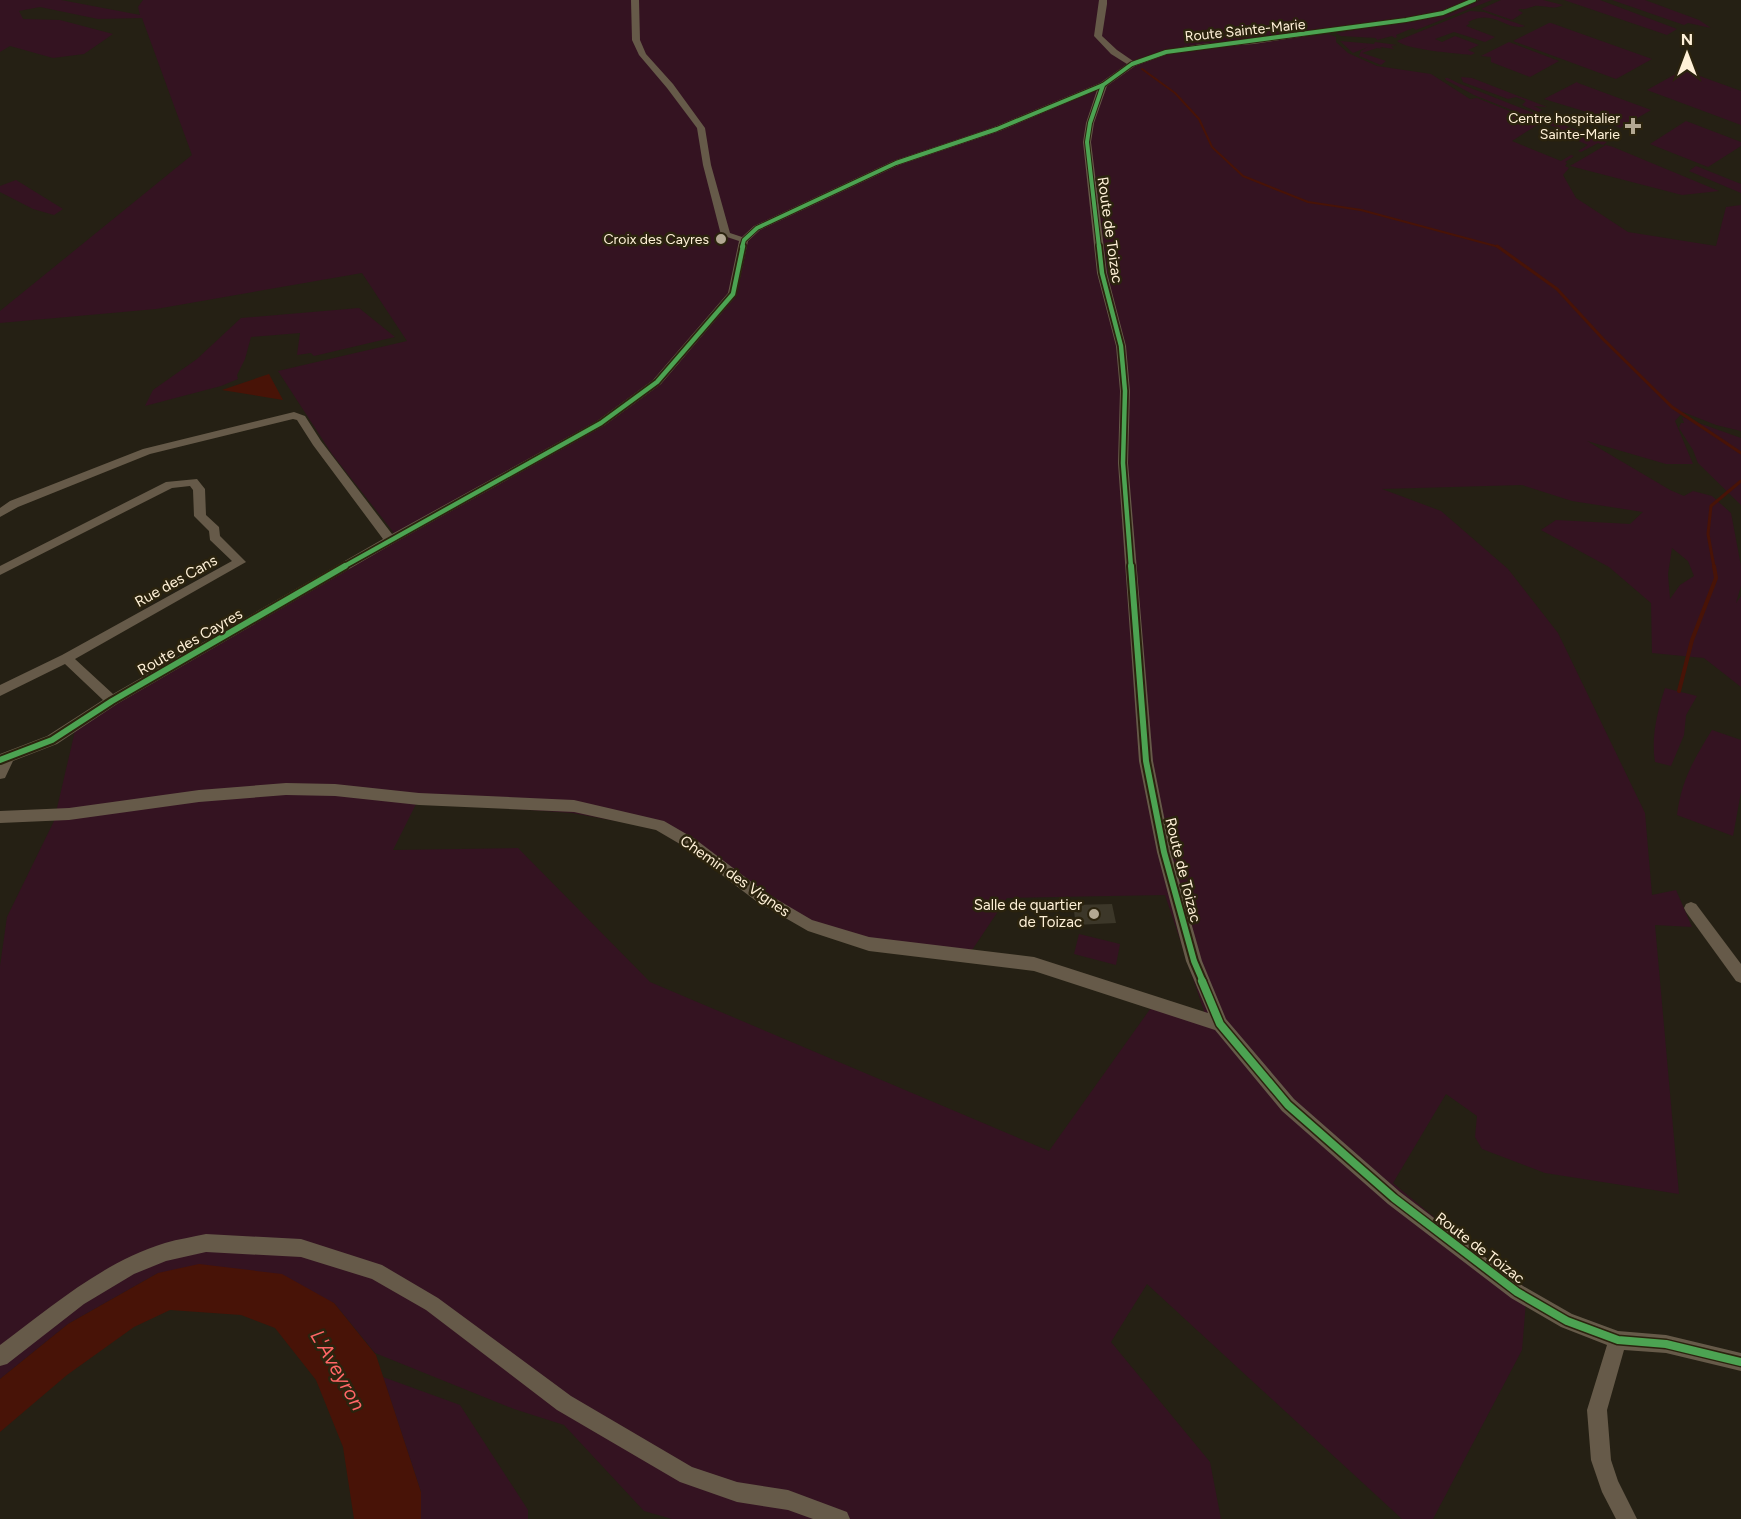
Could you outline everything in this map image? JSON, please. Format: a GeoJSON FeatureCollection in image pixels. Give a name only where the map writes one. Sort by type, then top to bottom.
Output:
{"type":"FeatureCollection","features":[{"type":"Feature","properties":{"kind":"street"},"geometry":{"type":"LineString","coordinates":[[635,0],[636,40],[643,55],[670,86],[701,128],[707,165],[726,235],[744,240]]}},
{"type":"Feature","properties":{"kind":"street"},"geometry":{"type":"LineString","coordinates":[[1103,0],[1104,9],[1098,25],[1098,36],[1114,52],[1132,63]]}},
{"type":"Feature","properties":{"kind":"street","name":"Route Sainte-Marie"},"geometry":{"type":"LineString","coordinates":[[744,240],[757,228],[896,163],[997,129],[1102,85],[1132,63],[1182,48],[1254,42],[1434,15],[1474,0]]}},
{"type":"Feature","properties":{"kind":"street","name":"Route de Toizac"},"geometry":{"type":"LineString","coordinates":[[1102,85],[1090,123],[1087,142],[1102,273],[1121,346],[1125,391],[1123,463],[1146,761],[1167,863],[1194,961],[1220,1024],[1288,1105],[1394,1198],[1517,1292],[1567,1321],[1618,1340],[1666,1344],[1741,1362]]}},
{"type":"Feature","properties":{"kind":"street","name":"Route des Cayres"},"geometry":{"type":"LineString","coordinates":[[3,760],[52,740],[112,701],[390,540],[601,423],[657,382],[734,294],[744,240]]}},
{"type":"Feature","properties":{"kind":"street"},"geometry":{"type":"LineString","coordinates":[[0,513],[14,504],[147,451],[294,415],[301,418],[317,443],[390,540]]}},
{"type":"Feature","properties":{"kind":"street","name":"Rue des Cans"},"geometry":{"type":"LineString","coordinates":[[0,571],[170,485],[193,482],[199,489],[200,516],[215,530],[214,537],[240,562],[66,658]]}},
{"type":"Feature","properties":{"kind":"street"},"geometry":{"type":"LineString","coordinates":[[0,691],[66,658],[112,701]]}},
{"type":"Feature","properties":{"kind":"street"},"geometry":{"type":"LineString","coordinates":[[0,774],[3,760]]}},
{"type":"Feature","properties":{"kind":"street","name":"Chemin des Vignes"},"geometry":{"type":"LineString","coordinates":[[0,817],[69,814],[248,791],[335,790],[419,799],[574,806],[659,825],[690,843],[761,897],[808,925],[869,944],[1034,964],[1220,1024]]}},
{"type":"Feature","properties":{"kind":"street"},"geometry":{"type":"LineString","coordinates":[[1691,908],[1741,976]]}},
{"type":"Feature","properties":{"kind":"street"},"geometry":{"type":"LineString","coordinates":[[0,1357],[78,1298],[128,1268],[165,1252],[206,1243],[301,1248],[376,1270],[432,1304],[564,1403],[687,1475],[737,1492],[788,1500],[840,1519]]}},
{"type":"Feature","properties":{"kind":"street"},"geometry":{"type":"LineString","coordinates":[[1618,1340],[1597,1410],[1601,1460],[1609,1485],[1627,1519]]}},
{"type":"Feature","properties":{"kind":"shaded area"},"geometry":{"type":"Polygon","coordinates":[[[0,0],[61,0],[140,15],[138,7],[143,0],[1467,0],[1444,12],[1319,31],[1304,37],[1328,34],[1336,37],[1336,42],[1348,53],[1377,66],[1431,74],[1470,99],[1477,98],[1537,122],[1537,125],[1512,141],[1561,161],[1571,155],[1574,156],[1565,162],[1567,163],[1565,166],[1569,168],[1563,175],[1576,198],[1628,232],[1716,246],[1726,207],[1741,205],[1741,431],[1716,425],[1683,412],[1675,421],[1693,464],[1666,464],[1587,441],[1670,490],[1684,496],[1693,491],[1712,496],[1731,513],[1741,566],[1741,586],[1736,603],[1741,596],[1741,687],[1704,658],[1652,653],[1651,603],[1609,567],[1541,530],[1556,520],[1630,524],[1643,512],[1572,501],[1522,485],[1382,489],[1441,511],[1508,569],[1558,633],[1645,813],[1652,895],[1676,890],[1692,927],[1655,925],[1679,1194],[1545,1173],[1482,1149],[1475,1137],[1477,1116],[1446,1094],[1393,1183],[1459,1238],[1527,1289],[1522,1350],[1433,1519],[1402,1519],[1147,1284],[1111,1342],[1210,1462],[1221,1519],[672,1519],[644,1511],[564,1425],[514,1409],[375,1353],[334,1303],[158,1273],[68,1324],[0,1379],[0,966],[7,917],[54,821],[78,718],[394,533],[332,454],[278,371],[407,341],[362,273],[156,309],[0,323],[0,311],[192,155],[142,18],[98,19],[40,7],[19,11],[23,19],[60,20],[113,34],[84,54],[53,58],[10,46],[0,52],[0,0]],[[1672,548],[1668,574],[1670,599],[1680,585],[1694,576],[1688,561],[1672,548]],[[417,802],[393,850],[518,848],[650,982],[1049,1151],[1153,1005],[1208,1023],[1165,895],[1007,898],[966,959],[854,942],[800,920],[655,828],[572,813],[417,802]]]}},
{"type":"Feature","properties":{"kind":"shaded area"},"geometry":{"type":"Polygon","coordinates":[[[1481,0],[1492,0],[1416,30],[1413,28],[1396,35],[1395,38],[1392,36],[1377,40],[1376,38],[1341,36],[1336,33],[1437,17],[1481,0]]]}},
{"type":"Feature","properties":{"kind":"shaded area"},"geometry":{"type":"Polygon","coordinates":[[[1501,0],[1543,0],[1563,5],[1520,9],[1518,10],[1523,13],[1512,20],[1481,9],[1501,0]]]}},
{"type":"Feature","properties":{"kind":"shaded area"},"geometry":{"type":"Polygon","coordinates":[[[1564,0],[1600,0],[1677,29],[1667,35],[1564,0]]]}},
{"type":"Feature","properties":{"kind":"shaded area"},"geometry":{"type":"Polygon","coordinates":[[[1612,0],[1645,0],[1699,20],[1711,28],[1688,23],[1684,25],[1612,0]]]}},
{"type":"Feature","properties":{"kind":"shaded area"},"geometry":{"type":"Polygon","coordinates":[[[1470,11],[1484,12],[1525,26],[1512,26],[1493,19],[1477,18],[1468,22],[1470,23],[1466,26],[1495,37],[1485,42],[1454,32],[1435,39],[1442,42],[1455,36],[1479,45],[1468,50],[1475,53],[1471,55],[1421,49],[1397,41],[1470,11]]]}},
{"type":"Feature","properties":{"kind":"shaded area"},"geometry":{"type":"Polygon","coordinates":[[[1549,23],[1652,59],[1616,79],[1513,41],[1549,23]]]}},
{"type":"Feature","properties":{"kind":"shaded area"},"geometry":{"type":"Polygon","coordinates":[[[1340,41],[1397,45],[1391,46],[1394,49],[1380,47],[1382,49],[1377,48],[1362,53],[1386,61],[1381,65],[1359,56],[1361,51],[1368,47],[1353,53],[1340,41]]]}},
{"type":"Feature","properties":{"kind":"shaded area"},"geometry":{"type":"Polygon","coordinates":[[[1509,42],[1559,61],[1530,77],[1491,62],[1491,57],[1481,56],[1509,42]]]}},
{"type":"Feature","properties":{"kind":"shaded area"},"geometry":{"type":"Polygon","coordinates":[[[1683,70],[1741,91],[1741,125],[1647,90],[1683,70]]]}},
{"type":"Feature","properties":{"kind":"shaded area"},"geometry":{"type":"Polygon","coordinates":[[[1461,77],[1472,78],[1547,107],[1534,106],[1542,110],[1538,112],[1522,105],[1526,101],[1516,97],[1508,99],[1463,82],[1461,77]]]}},
{"type":"Feature","properties":{"kind":"shaded area"},"geometry":{"type":"Polygon","coordinates":[[[1445,78],[1607,142],[1603,145],[1598,143],[1581,152],[1578,151],[1588,145],[1574,139],[1577,136],[1474,95],[1445,78]]]}},
{"type":"Feature","properties":{"kind":"shaded area"},"geometry":{"type":"Polygon","coordinates":[[[1577,82],[1651,110],[1620,128],[1590,113],[1544,99],[1577,82]]]}},
{"type":"Feature","properties":{"kind":"shaded area"},"geometry":{"type":"Polygon","coordinates":[[[1686,121],[1741,142],[1741,146],[1708,167],[1650,144],[1686,121]]]}},
{"type":"Feature","properties":{"kind":"shaded area"},"geometry":{"type":"Polygon","coordinates":[[[1606,145],[1719,191],[1682,195],[1570,166],[1606,145]]]}},
{"type":"Feature","properties":{"kind":"shaded area"},"geometry":{"type":"Polygon","coordinates":[[[1696,166],[1741,184],[1741,193],[1689,171],[1696,166]]]}},
{"type":"Feature","properties":{"kind":"shaded area"},"geometry":{"type":"Polygon","coordinates":[[[16,180],[63,209],[54,215],[33,209],[0,192],[0,186],[16,180]]]}},
{"type":"Feature","properties":{"kind":"shaded area"},"geometry":{"type":"Polygon","coordinates":[[[359,308],[395,337],[314,356],[311,353],[297,355],[300,333],[251,337],[245,359],[237,375],[238,379],[221,386],[145,406],[153,390],[197,359],[241,318],[359,308]]]}},
{"type":"Feature","properties":{"kind":"shaded area"},"geometry":{"type":"Polygon","coordinates":[[[1682,417],[1741,438],[1741,505],[1698,463],[1693,450],[1679,428],[1681,423],[1684,423],[1682,417]]]}},
{"type":"Feature","properties":{"kind":"shaded area"},"geometry":{"type":"Polygon","coordinates":[[[1665,688],[1697,696],[1686,715],[1684,735],[1671,766],[1655,762],[1654,753],[1655,725],[1665,688]]]}},
{"type":"Feature","properties":{"kind":"shaded area"},"geometry":{"type":"Polygon","coordinates":[[[1712,730],[1741,740],[1741,792],[1733,836],[1677,815],[1689,771],[1712,730]]]}},
{"type":"Feature","properties":{"kind":"shaded area"},"geometry":{"type":"Polygon","coordinates":[[[1079,934],[1120,944],[1116,965],[1074,954],[1079,934]]]}},
{"type":"Feature","properties":{"kind":"shaded area"},"geometry":{"type":"Polygon","coordinates":[[[383,1377],[460,1405],[528,1510],[528,1519],[421,1519],[421,1492],[383,1377]]]}},
{"type":"Feature","properties":{"kind":"water"},"geometry":{"type":"Polygon","coordinates":[[[269,374],[283,400],[222,390],[269,374]]]}},
{"type":"Feature","properties":{"kind":"water","name":"L'Aveyron"},"geometry":{"type":"Polygon","coordinates":[[[199,1264],[282,1274],[334,1303],[376,1355],[421,1492],[421,1519],[354,1519],[343,1447],[316,1380],[275,1328],[241,1315],[170,1310],[134,1327],[67,1375],[0,1432],[0,1379],[68,1324],[158,1273],[199,1264]]]}},
{"type":"Feature","properties":{"kind":"building","name":"Salle de quartier de Toizac"},"geometry":{"type":"Polygon","coordinates":[[[1112,904],[1116,923],[1076,925],[1073,905],[1112,904]]]}},
{"type":"Feature","properties":{"kind":"waterway"},"geometry":{"type":"LineString","coordinates":[[1142,69],[1175,93],[1199,119],[1212,147],[1243,176],[1308,202],[1361,210],[1498,247]]}},
{"type":"Feature","properties":{"kind":"waterway"},"geometry":{"type":"LineString","coordinates":[[1498,247],[1557,289],[1603,339],[1672,407],[1741,453]]}},
{"type":"Feature","properties":{"kind":"waterway"},"geometry":{"type":"LineString","coordinates":[[1714,567],[1708,534],[1711,506],[1741,481]]}},
{"type":"Feature","properties":{"kind":"waterway"},"geometry":{"type":"LineString","coordinates":[[1679,691],[1692,640],[1716,578],[1714,566]]}},
{"type":"Feature","properties":{"kind":"cycle path"},"geometry":{"type":"LineString","coordinates":[[0,760],[52,740],[112,701],[390,540],[601,423],[657,382],[733,294],[744,240],[757,228],[896,163],[997,129],[1103,85],[1132,64],[1166,52],[1406,20],[1443,13],[1474,0]]}},
{"type":"Feature","properties":{"kind":"cycle path"},"geometry":{"type":"LineString","coordinates":[[1103,85],[1090,123],[1087,142],[1102,273],[1121,346],[1125,391],[1123,463],[1146,761],[1164,852],[1194,961],[1220,1024],[1288,1105],[1394,1198],[1517,1292],[1567,1321],[1618,1340],[1666,1344],[1741,1362]]}},
{"type":"Feature","properties":{"kind":"place","name":"Centre hospitalier Sainte-Marie"},"geometry":{"type":"Point","coordinates":[1633,126]}},
{"type":"Feature","properties":{"kind":"place","name":"Croix des Cayres"},"geometry":{"type":"Point","coordinates":[721,239]}},
{"type":"Feature","properties":{"kind":"place","name":"Salle de quartier de Toizac"},"geometry":{"type":"Point","coordinates":[1094,914]}}]}
